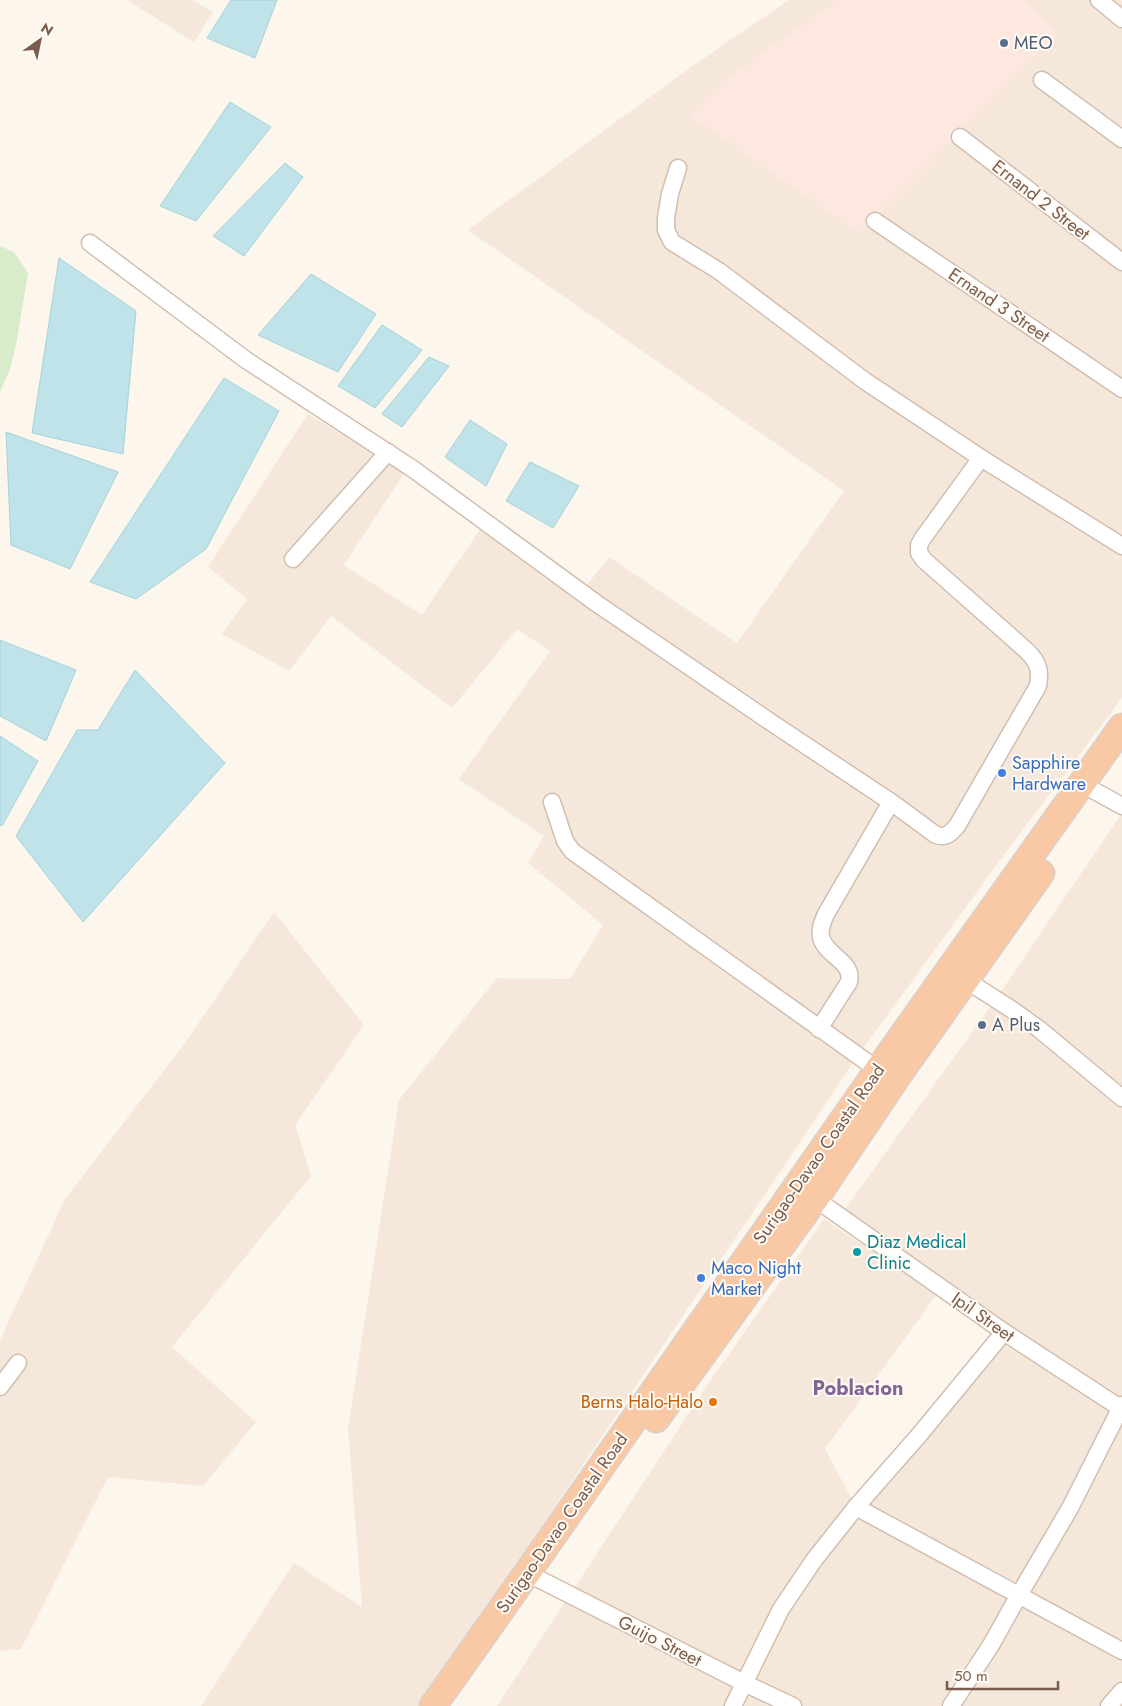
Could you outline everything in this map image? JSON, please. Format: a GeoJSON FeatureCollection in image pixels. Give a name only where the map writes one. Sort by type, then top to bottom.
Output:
{"type":"FeatureCollection","features":[{"type":"Feature","properties":{"kind":"highway","name":"Surigao-Davao Coastal Road"},"geometry":{"type":"LineString","coordinates":[[433,1706],[534,1577],[806,1192],[899,1074],[958,975],[1090,788],[1122,727]]}},
{"type":"Feature","properties":{"kind":"highway","name":"Surigao-Davao Coastal Road"},"geometry":{"type":"LineString","coordinates":[[1090,788],[1122,758]]}},
{"type":"Feature","properties":{"kind":"highway","name":"Surigao-Davao Coastal Road"},"geometry":{"type":"LineString","coordinates":[[806,1192],[878,1070],[958,975]]}},
{"type":"Feature","properties":{"kind":"highway","name":"Surigao-Davao Coastal Road"},"geometry":{"type":"LineString","coordinates":[[454,1706],[534,1577]]}},
{"type":"Feature","properties":{"kind":"street"},"geometry":{"type":"LineString","coordinates":[[1099,0],[1122,19]]}},
{"type":"Feature","properties":{"kind":"street"},"geometry":{"type":"LineString","coordinates":[[1042,80],[1122,139]]}},
{"type":"Feature","properties":{"kind":"street","name":"Ernand 2 Street"},"geometry":{"type":"LineString","coordinates":[[960,137],[1122,262]]}},
{"type":"Feature","properties":{"kind":"street"},"geometry":{"type":"LineString","coordinates":[[678,168],[670,194],[666,218],[666,230],[672,242],[719,271],[865,381],[982,458],[1122,546]]}},
{"type":"Feature","properties":{"kind":"street","name":"Ernand 3 Street"},"geometry":{"type":"LineString","coordinates":[[875,222],[1122,390]]}},
{"type":"Feature","properties":{"kind":"street"},"geometry":{"type":"LineString","coordinates":[[90,243],[246,360],[388,452],[596,603],[936,834],[944,836],[948,835],[957,826],[1038,686],[1040,676],[1039,667],[1034,659],[1010,635],[924,560],[920,553],[919,546],[929,528],[982,458]]}},
{"type":"Feature","properties":{"kind":"street"},"geometry":{"type":"LineString","coordinates":[[292,558],[388,452]]}},
{"type":"Feature","properties":{"kind":"street"},"geometry":{"type":"LineString","coordinates":[[1090,788],[1122,806]]}},
{"type":"Feature","properties":{"kind":"street"},"geometry":{"type":"LineString","coordinates":[[552,802],[564,840],[572,851],[878,1070]]}},
{"type":"Feature","properties":{"kind":"street"},"geometry":{"type":"LineString","coordinates":[[819,1029],[851,976],[849,970],[824,944],[821,937],[821,926],[826,914],[891,802]]}},
{"type":"Feature","properties":{"kind":"street"},"geometry":{"type":"LineString","coordinates":[[958,975],[1039,1029],[1122,1098]]}},
{"type":"Feature","properties":{"kind":"street","name":"Ipil Street"},"geometry":{"type":"LineString","coordinates":[[806,1192],[1004,1332],[1121,1407]]}},
{"type":"Feature","properties":{"kind":"street"},"geometry":{"type":"LineString","coordinates":[[733,1706],[780,1609],[814,1560],[856,1507],[920,1434],[1004,1332]]}},
{"type":"Feature","properties":{"kind":"street"},"geometry":{"type":"LineString","coordinates":[[0,1387],[18,1363]]}},
{"type":"Feature","properties":{"kind":"street"},"geometry":{"type":"LineString","coordinates":[[953,1703],[991,1645],[1018,1595],[1070,1508],[1121,1407]]}},
{"type":"Feature","properties":{"kind":"street"},"geometry":{"type":"LineString","coordinates":[[856,1507],[1122,1651]]}},
{"type":"Feature","properties":{"kind":"street","name":"Guijo Street"},"geometry":{"type":"LineString","coordinates":[[534,1577],[793,1706]]}},
{"type":"Feature","properties":{"kind":"street"},"geometry":{"type":"LineString","coordinates":[[1109,1706],[1122,1691]]}},
{"type":"Feature","properties":{"kind":"shaded area"},"geometry":{"type":"Polygon","coordinates":[[[127,0],[192,0],[213,12],[194,42],[127,0]]]}},
{"type":"Feature","properties":{"kind":"shaded area"},"geometry":{"type":"Polygon","coordinates":[[[789,0],[1122,0],[1122,698],[995,867],[859,1054],[421,1706],[201,1706],[294,1563],[362,1607],[348,1428],[399,1100],[497,978],[570,979],[603,925],[528,863],[544,836],[459,779],[550,651],[517,629],[452,708],[331,616],[289,671],[222,634],[247,599],[208,567],[308,414],[405,472],[344,565],[422,615],[483,525],[580,594],[609,557],[737,643],[844,491],[468,230],[691,67],[789,0]]]}},
{"type":"Feature","properties":{"kind":"shaded area"},"geometry":{"type":"Polygon","coordinates":[[[838,0],[1023,0],[1058,34],[860,234],[689,115],[722,83],[763,51],[838,0]]]}},
{"type":"Feature","properties":{"kind":"shaded area"},"geometry":{"type":"Polygon","coordinates":[[[1122,813],[1122,1403],[843,1212],[998,996],[1122,813]]]}},
{"type":"Feature","properties":{"kind":"shaded area"},"geometry":{"type":"Polygon","coordinates":[[[274,912],[364,1025],[295,1125],[311,1176],[172,1347],[256,1422],[203,1486],[108,1477],[21,1649],[0,1651],[0,1340],[65,1199],[185,1043],[274,912]]]}},
{"type":"Feature","properties":{"kind":"shaded area"},"geometry":{"type":"Polygon","coordinates":[[[824,1219],[937,1294],[825,1449],[859,1512],[1002,1343],[1122,1418],[1122,1706],[497,1706],[706,1387],[824,1219]]]}},
{"type":"Feature","properties":{"kind":"green space"},"geometry":{"type":"Polygon","coordinates":[[[0,246],[14,252],[28,273],[16,345],[10,369],[0,392],[0,246]]]}},
{"type":"Feature","properties":{"kind":"water"},"geometry":{"type":"Polygon","coordinates":[[[231,0],[277,0],[255,58],[207,38],[231,0]]]}},
{"type":"Feature","properties":{"kind":"water"},"geometry":{"type":"Polygon","coordinates":[[[230,102],[271,127],[196,221],[160,206],[230,102]]]}},
{"type":"Feature","properties":{"kind":"water"},"geometry":{"type":"Polygon","coordinates":[[[285,163],[303,177],[244,256],[213,236],[285,163]]]}},
{"type":"Feature","properties":{"kind":"water"},"geometry":{"type":"Polygon","coordinates":[[[59,258],[136,311],[123,454],[32,433],[59,258]]]}},
{"type":"Feature","properties":{"kind":"water"},"geometry":{"type":"Polygon","coordinates":[[[311,274],[376,314],[338,372],[258,335],[311,274]]]}},
{"type":"Feature","properties":{"kind":"water"},"geometry":{"type":"Polygon","coordinates":[[[382,325],[422,350],[375,408],[338,386],[382,325]]]}},
{"type":"Feature","properties":{"kind":"water"},"geometry":{"type":"Polygon","coordinates":[[[429,357],[449,366],[402,427],[382,414],[429,357]]]}},
{"type":"Feature","properties":{"kind":"water"},"geometry":{"type":"Polygon","coordinates":[[[224,378],[279,411],[206,549],[136,599],[90,582],[224,378]]]}},
{"type":"Feature","properties":{"kind":"water"},"geometry":{"type":"Polygon","coordinates":[[[470,420],[507,444],[486,486],[445,457],[470,420]]]}},
{"type":"Feature","properties":{"kind":"water"},"geometry":{"type":"Polygon","coordinates":[[[6,432],[118,472],[70,569],[11,545],[6,432]]]}},
{"type":"Feature","properties":{"kind":"water"},"geometry":{"type":"Polygon","coordinates":[[[530,462],[579,486],[553,528],[506,501],[530,462]]]}},
{"type":"Feature","properties":{"kind":"water"},"geometry":{"type":"Polygon","coordinates":[[[0,640],[76,670],[46,741],[0,716],[0,640]]]}},
{"type":"Feature","properties":{"kind":"water"},"geometry":{"type":"Polygon","coordinates":[[[135,670],[225,763],[83,922],[16,836],[77,730],[98,730],[135,670]]]}},
{"type":"Feature","properties":{"kind":"water"},"geometry":{"type":"Polygon","coordinates":[[[0,736],[38,761],[2,826],[0,825],[0,736]]]}},
{"type":"Feature","properties":{"kind":"place","name":"MEO"},"geometry":{"type":"Point","coordinates":[1004,43]}},
{"type":"Feature","properties":{"kind":"place","name":"Sapphire Hardware"},"geometry":{"type":"Point","coordinates":[1002,773]}},
{"type":"Feature","properties":{"kind":"place","name":"A Plus"},"geometry":{"type":"Point","coordinates":[982,1025]}},
{"type":"Feature","properties":{"kind":"place","name":"Diaz Medical Clinic"},"geometry":{"type":"Point","coordinates":[857,1252]}},
{"type":"Feature","properties":{"kind":"place","name":"Maco Night Market"},"geometry":{"type":"Point","coordinates":[701,1278]}},
{"type":"Feature","properties":{"kind":"place","name":"Berns Halo-Halo"},"geometry":{"type":"Point","coordinates":[713,1402]}},
{"type":"Feature","properties":{"kind":"district","name":"Poblacion"},"geometry":{"type":"Point","coordinates":[858,1388]}}]}
